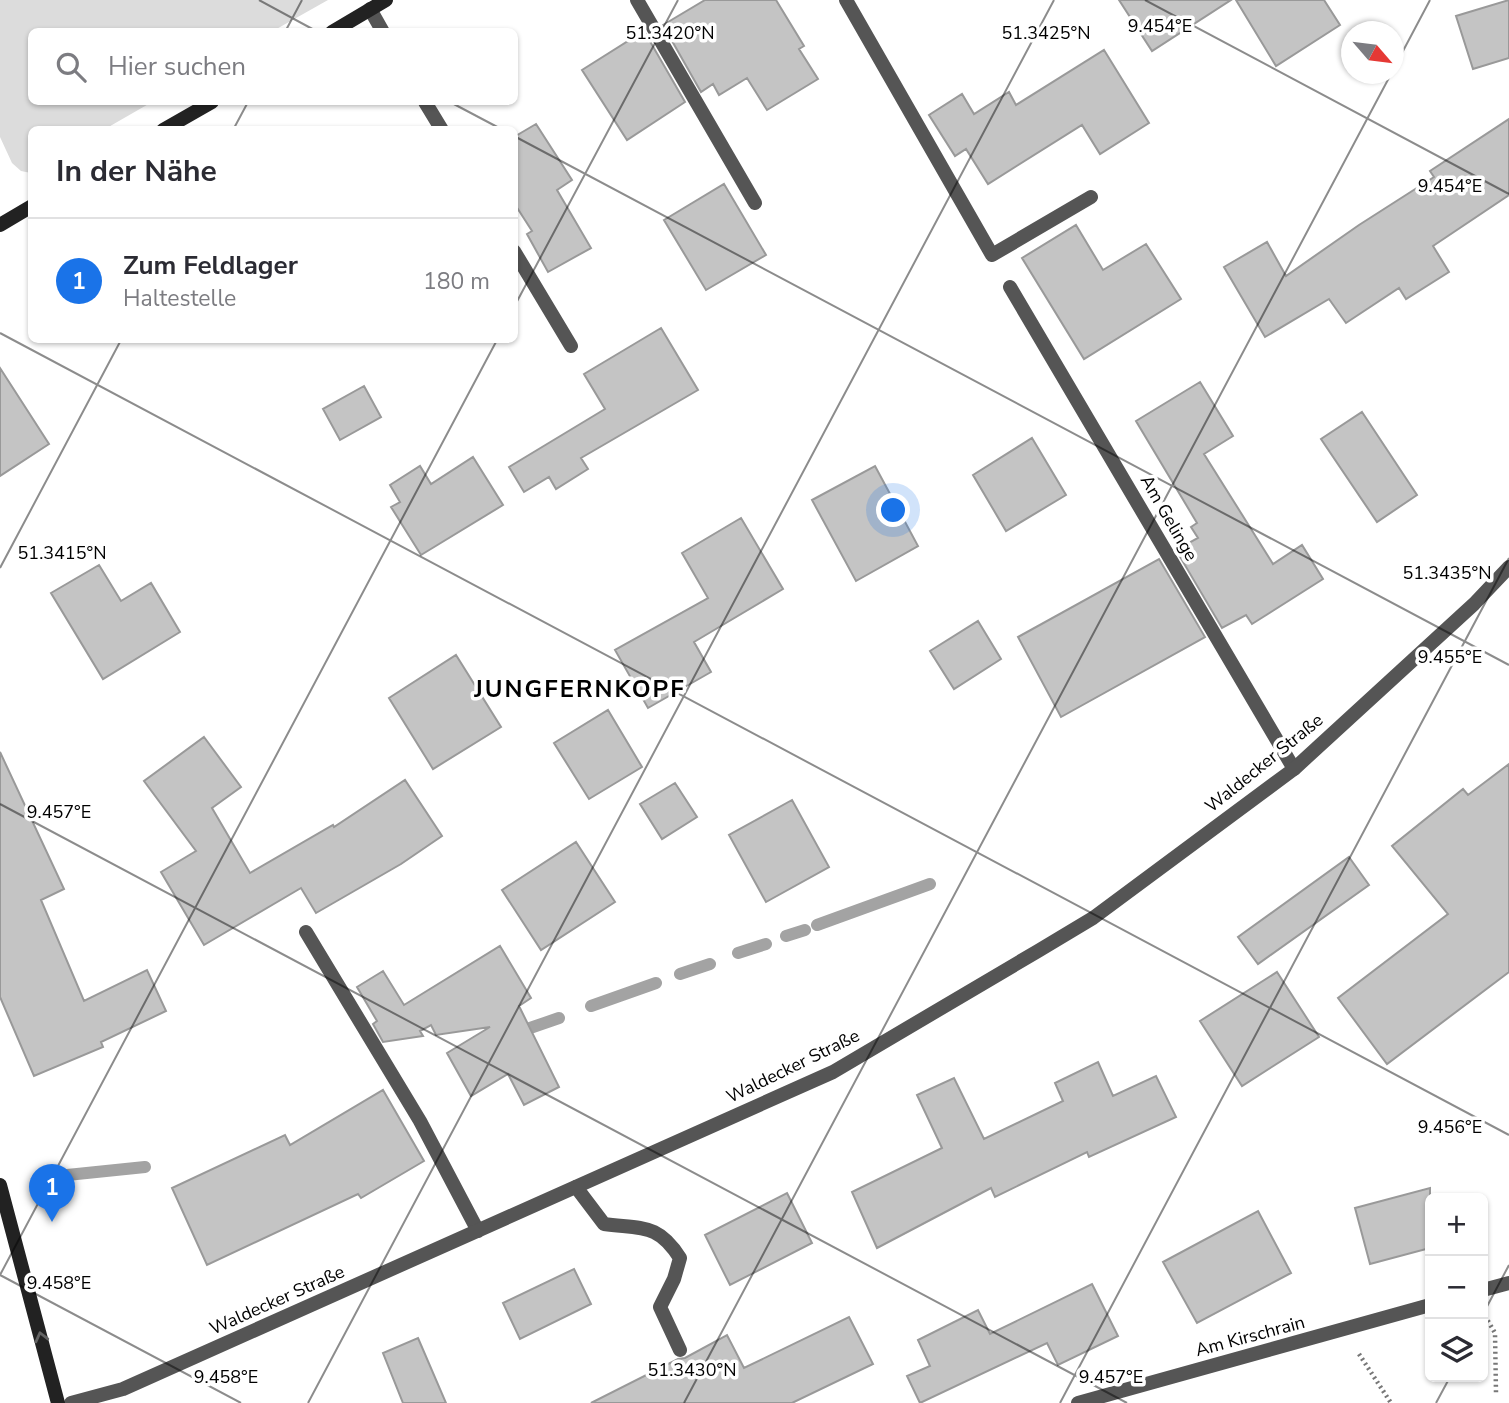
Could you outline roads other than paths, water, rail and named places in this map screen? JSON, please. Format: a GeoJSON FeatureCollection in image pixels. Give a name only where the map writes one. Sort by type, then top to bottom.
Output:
{"type":"FeatureCollection","features":[{"type":"Feature","properties":{"kind":"street"},"geometry":{"type":"LineString","coordinates":[[339,28],[386,0]]}},
{"type":"Feature","properties":{"kind":"street"},"geometry":{"type":"LineString","coordinates":[[638,0],[755,202]]}},
{"type":"Feature","properties":{"kind":"street"},"geometry":{"type":"LineString","coordinates":[[846,0],[992,255],[1091,197]]}},
{"type":"Feature","properties":{"kind":"street"},"geometry":{"type":"LineString","coordinates":[[370,9],[381,28]]}},
{"type":"Feature","properties":{"kind":"street"},"geometry":{"type":"LineString","coordinates":[[170,126],[207,105]]}},
{"type":"Feature","properties":{"kind":"street"},"geometry":{"type":"LineString","coordinates":[[427,105],[440,126]]}},
{"type":"Feature","properties":{"kind":"street"},"geometry":{"type":"LineString","coordinates":[[0,225],[28,208]]}},
{"type":"Feature","properties":{"kind":"street"},"geometry":{"type":"LineString","coordinates":[[518,258],[571,346]]}},
{"type":"Feature","properties":{"kind":"street","name":"Am Gelinge"},"geometry":{"type":"LineString","coordinates":[[1010,286],[1294,769]]}},
{"type":"Feature","properties":{"kind":"street","name":"Waldecker Straße"},"geometry":{"type":"LineString","coordinates":[[71,1403],[123,1389],[845,1065],[1093,918],[1294,769],[1474,604],[1509,567]]}},
{"type":"Feature","properties":{"kind":"street"},"geometry":{"type":"LineString","coordinates":[[306,932],[420,1121],[478,1231]]}},
{"type":"Feature","properties":{"kind":"street"},"geometry":{"type":"LineString","coordinates":[[0,1185],[58,1403]]}},
{"type":"Feature","properties":{"kind":"street"},"geometry":{"type":"LineString","coordinates":[[576,1187],[604,1224],[656,1231],[669,1241],[680,1258],[674,1279],[660,1307],[680,1350]]}},
{"type":"Feature","properties":{"kind":"street"},"geometry":{"type":"LineString","coordinates":[[1488,1289],[1509,1283]]}},
{"type":"Feature","properties":{"kind":"street","name":"Am Kirschrain"},"geometry":{"type":"LineString","coordinates":[[1078,1403],[1425,1307]]}},
{"type":"Feature","properties":{"kind":"waterway"},"geometry":{"type":"LineString","coordinates":[[817,925],[930,884]]}},
{"type":"Feature","properties":{"kind":"waterway"},"geometry":{"type":"LineString","coordinates":[[786,936],[805,930]]}},
{"type":"Feature","properties":{"kind":"waterway"},"geometry":{"type":"LineString","coordinates":[[738,953],[766,944]]}},
{"type":"Feature","properties":{"kind":"waterway"},"geometry":{"type":"LineString","coordinates":[[680,974],[710,964]]}},
{"type":"Feature","properties":{"kind":"waterway"},"geometry":{"type":"LineString","coordinates":[[591,1006],[656,983]]}},
{"type":"Feature","properties":{"kind":"waterway"},"geometry":{"type":"LineString","coordinates":[[530,1028],[559,1018]]}},
{"type":"Feature","properties":{"kind":"waterway"},"geometry":{"type":"LineString","coordinates":[[38,1178],[145,1167]]}},
{"type":"Feature","properties":{"kind":"place","name":"Zum Feldlager"},"geometry":{"type":"Point","coordinates":[52,1222]}},
{"type":"Feature","properties":{"kind":"district","name":"JUNGFERNKOPF"},"geometry":{"type":"Point","coordinates":[580,689]}}]}
